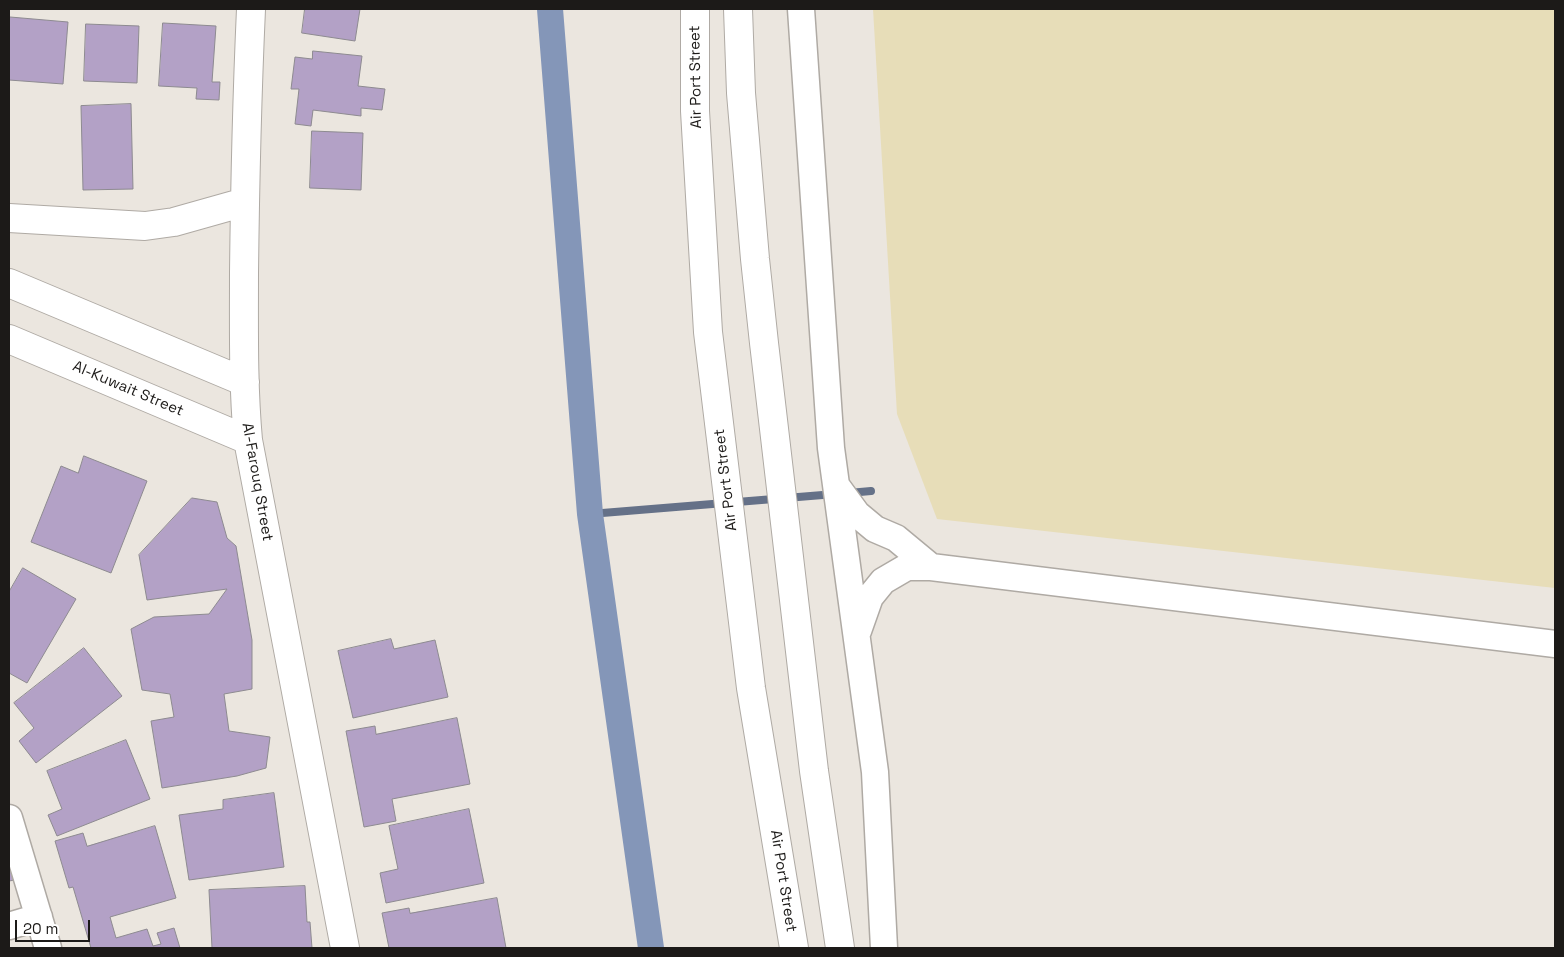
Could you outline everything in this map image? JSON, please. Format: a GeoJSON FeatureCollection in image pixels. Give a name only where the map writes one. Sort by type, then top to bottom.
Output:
{"type":"FeatureCollection","features":[{"type":"Feature","properties":{"kind":"main road","name":"Al-Farouq Street"},"geometry":{"type":"LineString","coordinates":[[251,9],[245,202],[245,412],[248,440],[345,948]]}},
{"type":"Feature","properties":{"kind":"main road","name":"Air Port Street"},"geometry":{"type":"LineString","coordinates":[[695,9],[696,111],[708,332],[752,688],[794,948]]}},
{"type":"Feature","properties":{"kind":"main road"},"geometry":{"type":"LineString","coordinates":[[738,9],[742,93],[754,250],[764,343],[814,771],[840,948]]}},
{"type":"Feature","properties":{"kind":"main road"},"geometry":{"type":"LineString","coordinates":[[9,218],[145,226],[174,222],[245,202]]}},
{"type":"Feature","properties":{"kind":"main road"},"geometry":{"type":"LineString","coordinates":[[9,282],[245,382]]}},
{"type":"Feature","properties":{"kind":"main road","name":"Al-Kuwait Street"},"geometry":{"type":"LineString","coordinates":[[9,339],[248,440]]}},
{"type":"Feature","properties":{"kind":"street"},"geometry":{"type":"LineString","coordinates":[[801,9],[830,438],[876,772],[884,948]]}},
{"type":"Feature","properties":{"kind":"street"},"geometry":{"type":"LineString","coordinates":[[836,486],[857,514],[875,529],[896,538],[931,567]]}},
{"type":"Feature","properties":{"kind":"street"},"geometry":{"type":"LineString","coordinates":[[856,636],[870,597],[883,581],[907,567],[931,567],[1555,644]]}},
{"type":"Feature","properties":{"kind":"street"},"geometry":{"type":"LineString","coordinates":[[9,818],[48,948]]}},
{"type":"Feature","properties":{"kind":"street"},"geometry":{"type":"LineString","coordinates":[[9,926],[39,917]]}},
{"type":"Feature","properties":{"kind":"sand"},"geometry":{"type":"Polygon","coordinates":[[[873,9],[1555,9],[1555,588],[937,519],[897,414],[873,9]]]}},
{"type":"Feature","properties":{"kind":"building"},"geometry":{"type":"Polygon","coordinates":[[[305,9],[360,9],[355,41],[302,33],[305,9]]]}},
{"type":"Feature","properties":{"kind":"building"},"geometry":{"type":"Polygon","coordinates":[[[10,17],[68,22],[63,84],[9,80],[10,17]]]}},
{"type":"Feature","properties":{"kind":"building"},"geometry":{"type":"Polygon","coordinates":[[[163,23],[216,26],[212,82],[220,82],[219,100],[196,99],[197,88],[159,86],[163,23]]]}},
{"type":"Feature","properties":{"kind":"building"},"geometry":{"type":"Polygon","coordinates":[[[86,24],[139,26],[137,83],[84,81],[86,24]]]}},
{"type":"Feature","properties":{"kind":"building"},"geometry":{"type":"Polygon","coordinates":[[[313,51],[362,56],[358,86],[385,89],[382,110],[361,108],[361,116],[313,110],[311,126],[295,124],[299,89],[291,89],[295,57],[312,59],[313,51]]]}},
{"type":"Feature","properties":{"kind":"building"},"geometry":{"type":"Polygon","coordinates":[[[131,104],[133,189],[83,190],[81,106],[131,104]]]}},
{"type":"Feature","properties":{"kind":"building"},"geometry":{"type":"Polygon","coordinates":[[[312,131],[363,133],[361,190],[310,188],[312,131]]]}},
{"type":"Feature","properties":{"kind":"building"},"geometry":{"type":"Polygon","coordinates":[[[84,456],[147,481],[111,573],[31,542],[61,466],[78,473],[84,456]]]}},
{"type":"Feature","properties":{"kind":"building"},"geometry":{"type":"Polygon","coordinates":[[[192,498],[217,502],[227,538],[236,546],[252,640],[252,689],[224,694],[229,731],[270,737],[266,768],[237,776],[162,788],[151,721],[174,717],[170,694],[142,690],[131,629],[154,617],[209,614],[227,589],[147,600],[139,555],[192,498]]]}},
{"type":"Feature","properties":{"kind":"building"},"geometry":{"type":"Polygon","coordinates":[[[23,568],[76,599],[27,683],[9,673],[9,592],[23,568]]]}},
{"type":"Feature","properties":{"kind":"building"},"geometry":{"type":"Polygon","coordinates":[[[391,639],[394,649],[435,640],[448,697],[353,718],[338,651],[391,639]]]}},
{"type":"Feature","properties":{"kind":"building"},"geometry":{"type":"Polygon","coordinates":[[[84,648],[122,696],[36,763],[19,741],[34,728],[14,703],[84,648]]]}},
{"type":"Feature","properties":{"kind":"building"},"geometry":{"type":"Polygon","coordinates":[[[457,718],[470,784],[392,799],[396,821],[364,827],[346,731],[375,726],[376,734],[457,718]]]}},
{"type":"Feature","properties":{"kind":"building"},"geometry":{"type":"Polygon","coordinates":[[[126,740],[150,799],[57,836],[48,815],[62,809],[47,771],[126,740]]]}},
{"type":"Feature","properties":{"kind":"building"},"geometry":{"type":"Polygon","coordinates":[[[274,793],[284,867],[189,880],[179,815],[223,809],[223,800],[274,793]]]}},
{"type":"Feature","properties":{"kind":"building"},"geometry":{"type":"Polygon","coordinates":[[[469,809],[484,883],[386,903],[380,873],[398,869],[389,826],[469,809]]]}},
{"type":"Feature","properties":{"kind":"building"},"geometry":{"type":"Polygon","coordinates":[[[155,826],[176,898],[110,917],[116,938],[147,929],[153,946],[161,944],[157,933],[174,928],[180,948],[91,948],[73,887],[69,888],[55,841],[83,833],[87,846],[155,826]]]}},
{"type":"Feature","properties":{"kind":"building"},"geometry":{"type":"Polygon","coordinates":[[[9,865],[11,865],[15,880],[9,881],[9,865]]]}},
{"type":"Feature","properties":{"kind":"building"},"geometry":{"type":"Polygon","coordinates":[[[305,886],[307,922],[310,922],[312,948],[212,948],[209,890],[305,886]]]}},
{"type":"Feature","properties":{"kind":"building"},"geometry":{"type":"Polygon","coordinates":[[[497,898],[506,948],[389,948],[382,913],[409,908],[410,913],[497,898]]]}},
{"type":"Feature","properties":{"kind":"waterway"},"geometry":{"type":"LineString","coordinates":[[550,9],[590,514],[651,948]]}},
{"type":"Feature","properties":{"kind":"waterway"},"geometry":{"type":"LineString","coordinates":[[849,493],[871,491]]}},
{"type":"Feature","properties":{"kind":"waterway"},"geometry":{"type":"LineString","coordinates":[[590,514],[835,494]]}}]}
